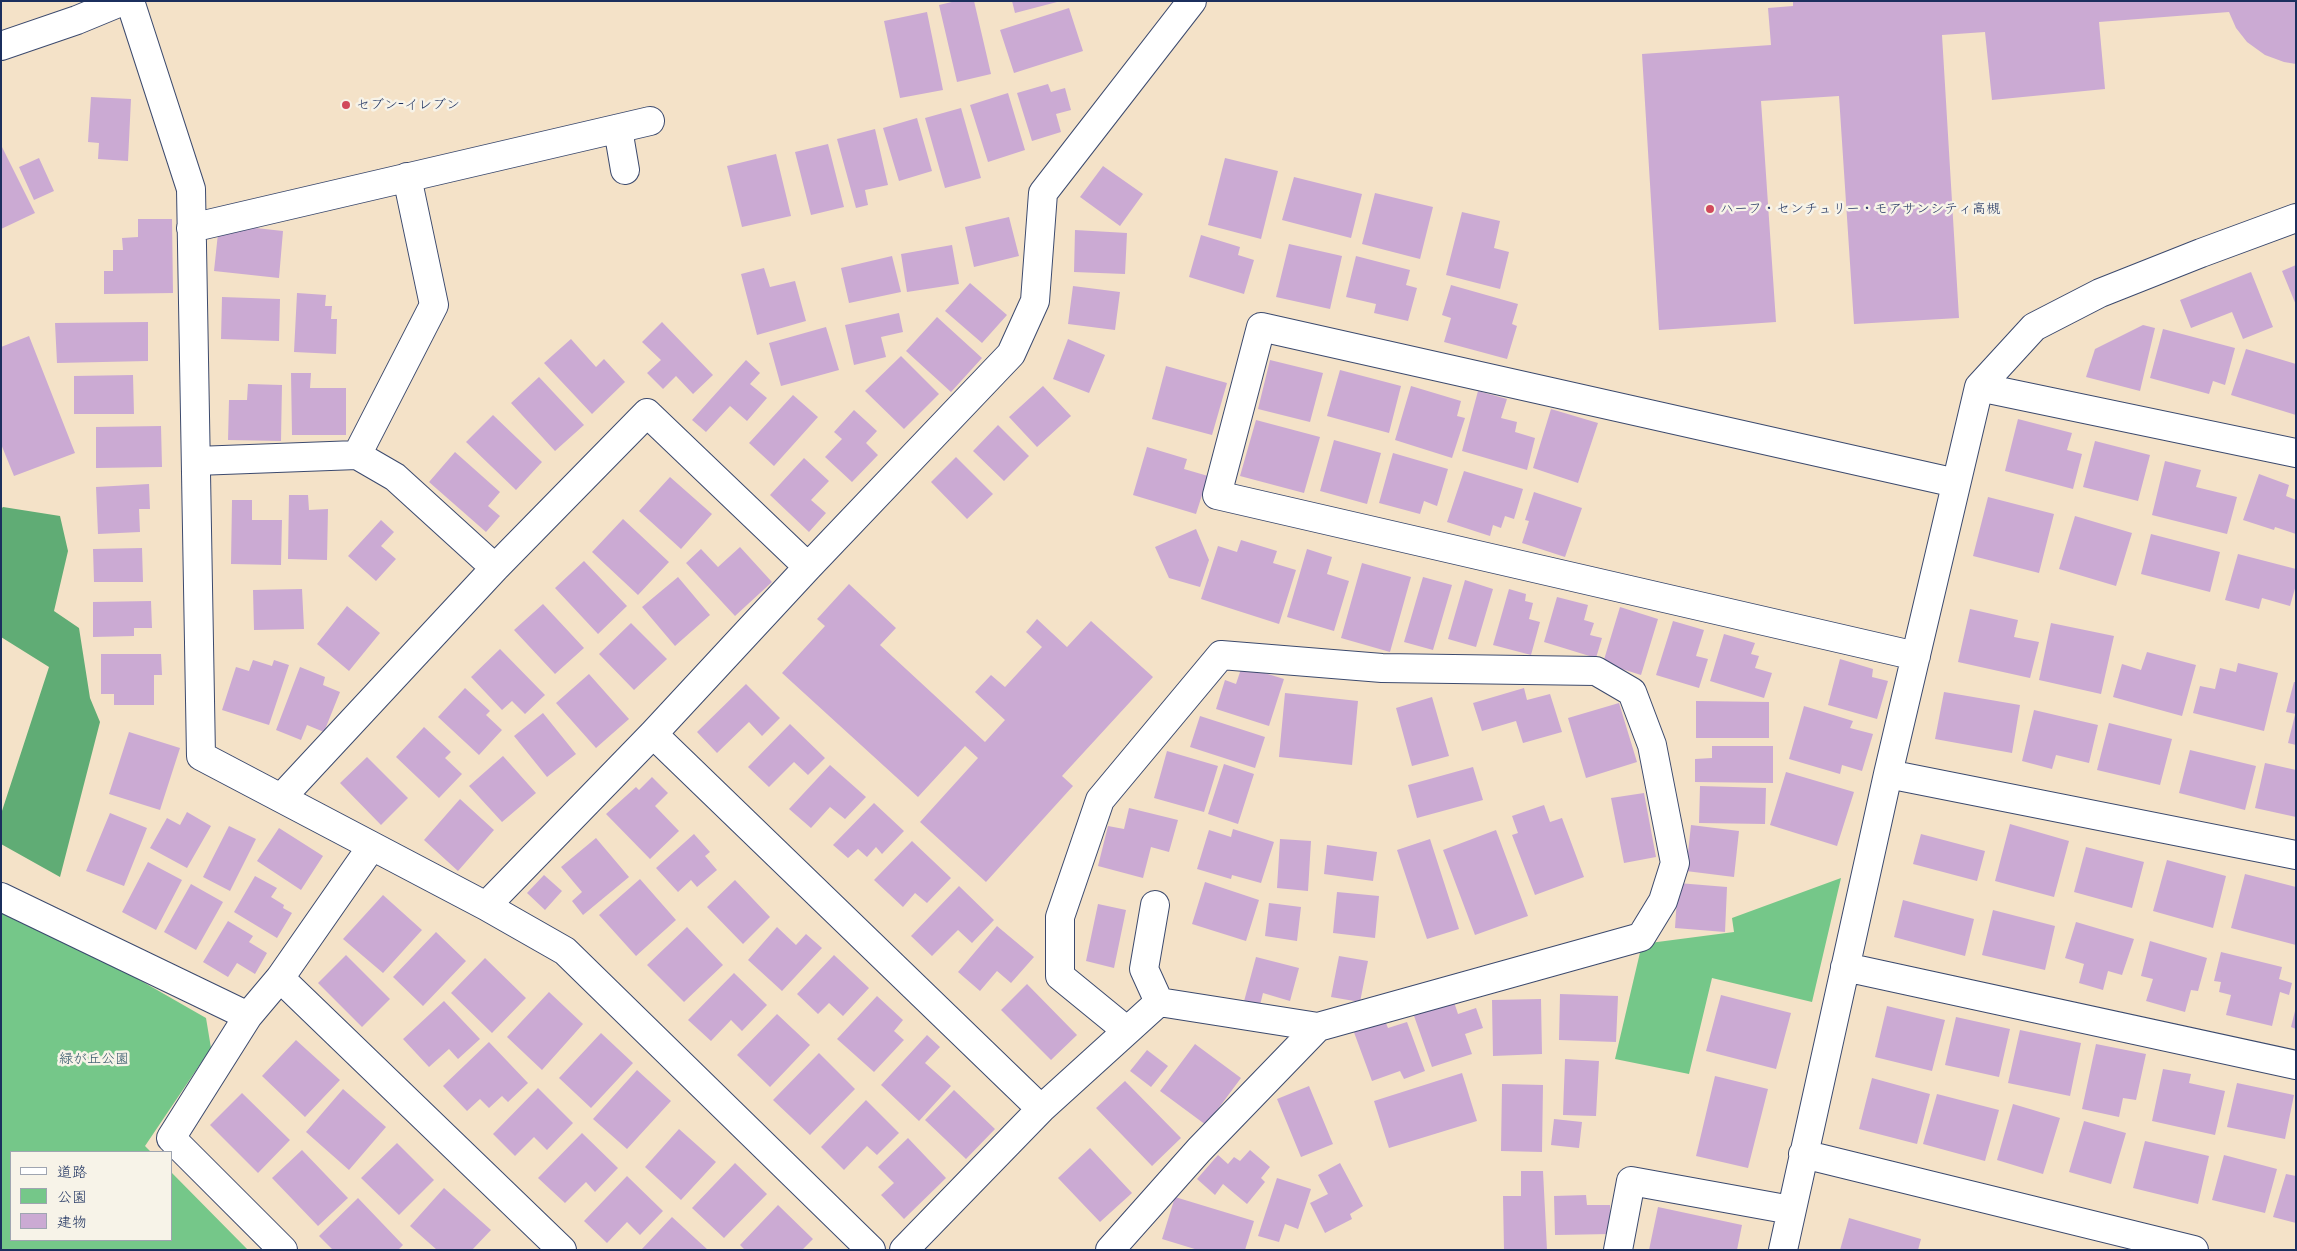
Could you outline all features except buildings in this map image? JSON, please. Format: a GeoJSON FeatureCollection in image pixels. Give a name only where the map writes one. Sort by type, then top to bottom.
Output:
{"type":"FeatureCollection","features":[{"type":"Feature","properties":{"kind":"street"},"geometry":{"type":"LineString","coordinates":[[1,46],[82,11],[123,1]]}},
{"type":"Feature","properties":{"kind":"street"},"geometry":{"type":"LineString","coordinates":[[130,1],[191,189],[201,756],[486,906],[565,951],[871,1250]]}},
{"type":"Feature","properties":{"kind":"street"},"geometry":{"type":"LineString","coordinates":[[486,906],[653,734],[1010,354],[1035,301],[1043,194],[1192,1]]}},
{"type":"Feature","properties":{"kind":"street"},"geometry":{"type":"LineString","coordinates":[[191,228],[650,121]]}},
{"type":"Feature","properties":{"kind":"street"},"geometry":{"type":"LineString","coordinates":[[618,129],[625,170]]}},
{"type":"Feature","properties":{"kind":"street"},"geometry":{"type":"LineString","coordinates":[[357,455],[434,306],[407,177]]}},
{"type":"Feature","properties":{"kind":"street"},"geometry":{"type":"LineString","coordinates":[[1783,1250],[1790,1210],[1888,774],[1979,387],[2034,328],[2100,293],[2296,218]]}},
{"type":"Feature","properties":{"kind":"street"},"geometry":{"type":"LineString","coordinates":[[1916,656],[1217,495],[1261,327],[1956,483]]}},
{"type":"Feature","properties":{"kind":"street"},"geometry":{"type":"LineString","coordinates":[[1979,387],[2296,453]]}},
{"type":"Feature","properties":{"kind":"street"},"geometry":{"type":"LineString","coordinates":[[281,798],[496,568],[647,413],[808,567]]}},
{"type":"Feature","properties":{"kind":"street"},"geometry":{"type":"LineString","coordinates":[[196,461],[357,455],[395,477],[496,568]]}},
{"type":"Feature","properties":{"kind":"street"},"geometry":{"type":"LineString","coordinates":[[904,1250],[1041,1109],[1159,1002],[1318,1027],[1640,937],[1663,901],[1674,863],[1652,745],[1632,692],[1596,672],[1382,668],[1221,655],[1100,800],[1060,917],[1060,976],[1126,1030]]}},
{"type":"Feature","properties":{"kind":"street"},"geometry":{"type":"LineString","coordinates":[[653,734],[1041,1109]]}},
{"type":"Feature","properties":{"kind":"street"},"geometry":{"type":"LineString","coordinates":[[1888,774],[2296,856]]}},
{"type":"Feature","properties":{"kind":"street"},"geometry":{"type":"LineString","coordinates":[[283,1250],[171,1138],[248,1016],[280,978],[372,846]]}},
{"type":"Feature","properties":{"kind":"street"},"geometry":{"type":"LineString","coordinates":[[1,897],[248,1016]]}},
{"type":"Feature","properties":{"kind":"street"},"geometry":{"type":"LineString","coordinates":[[1155,905],[1144,969],[1159,1002]]}},
{"type":"Feature","properties":{"kind":"street"},"geometry":{"type":"LineString","coordinates":[[1845,967],[2296,1065]]}},
{"type":"Feature","properties":{"kind":"street"},"geometry":{"type":"LineString","coordinates":[[280,978],[562,1250]]}},
{"type":"Feature","properties":{"kind":"street"},"geometry":{"type":"LineString","coordinates":[[1110,1250],[1199,1150],[1318,1027]]}},
{"type":"Feature","properties":{"kind":"street"},"geometry":{"type":"LineString","coordinates":[[1803,1154],[2129,1242],[2194,1250]]}},
{"type":"Feature","properties":{"kind":"street"},"geometry":{"type":"LineString","coordinates":[[1618,1250],[1631,1181],[1790,1210]]}},
{"type":"Feature","properties":{"kind":"green space"},"geometry":{"type":"Polygon","coordinates":[[[3,507],[60,516],[68,551],[54,611],[79,628],[90,698],[100,722],[60,877],[1,844],[1,814],[49,667],[1,637],[1,509],[3,507]]]}},
{"type":"Feature","properties":{"kind":"green space"},"geometry":{"type":"Polygon","coordinates":[[[1841,878],[1812,1002],[1712,978],[1689,1074],[1615,1059],[1642,944],[1734,932],[1732,918],[1841,878]]]}},
{"type":"Feature","properties":{"kind":"green space","name":"緑が丘公園"},"geometry":{"type":"Polygon","coordinates":[[[1,910],[54,931],[206,1018],[211,1048],[145,1146],[150,1151],[10,1151],[10,1241],[172,1241],[172,1173],[248,1250],[1,1250],[1,910]]]}},
{"type":"Feature","properties":{"kind":"place","name":"セブン-イレブン"},"geometry":{"type":"Point","coordinates":[346,105]}},
{"type":"Feature","properties":{"kind":"place","name":"ハーフ・センチュリー・モアサンシティ高槻"},"geometry":{"type":"Point","coordinates":[1710,209]}}]}
